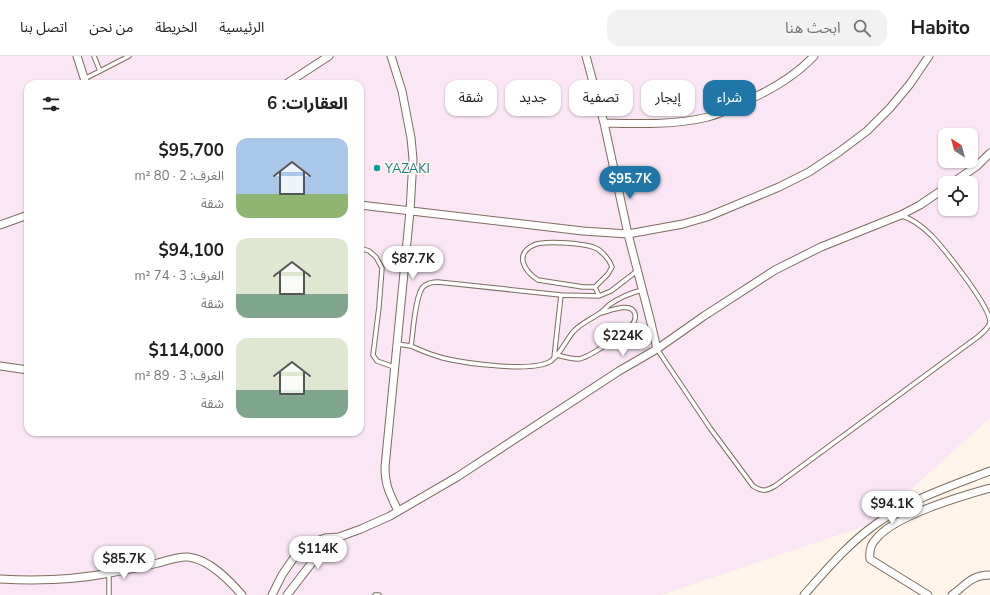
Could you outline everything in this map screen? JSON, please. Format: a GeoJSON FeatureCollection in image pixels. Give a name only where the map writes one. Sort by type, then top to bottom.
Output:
{"type":"FeatureCollection","features":[{"type":"Feature","properties":{"kind":"street"},"geometry":{"type":"LineString","coordinates":[[77,56],[84,80]]}},
{"type":"Feature","properties":{"kind":"street"},"geometry":{"type":"LineString","coordinates":[[292,80],[329,56]]}},
{"type":"Feature","properties":{"kind":"street"},"geometry":{"type":"LineString","coordinates":[[391,56],[402,90],[411,138],[413,166],[385,480],[398,510]]}},
{"type":"Feature","properties":{"kind":"street"},"geometry":{"type":"LineString","coordinates":[[586,56],[604,123],[628,234],[657,349]]}},
{"type":"Feature","properties":{"kind":"street"},"geometry":{"type":"LineString","coordinates":[[604,123],[637,124],[685,121],[708,117],[732,108],[769,90],[787,79],[814,56]]}},
{"type":"Feature","properties":{"kind":"street"},"geometry":{"type":"LineString","coordinates":[[364,205],[583,231],[628,234],[683,224],[707,217],[772,190],[809,172],[839,152],[867,131],[890,108],[910,84],[929,56]]}},
{"type":"Feature","properties":{"kind":"street"},"geometry":{"type":"LineString","coordinates":[[962,176],[977,166],[990,153]]}},
{"type":"Feature","properties":{"kind":"street"},"geometry":{"type":"LineString","coordinates":[[272,595],[282,575],[300,551],[318,540],[339,537],[378,522],[457,477],[613,374],[657,349],[774,270],[821,247],[901,215],[920,205],[938,193]]}},
{"type":"Feature","properties":{"kind":"street"},"geometry":{"type":"LineString","coordinates":[[0,225],[24,216]]}},
{"type":"Feature","properties":{"kind":"street"},"geometry":{"type":"LineString","coordinates":[[0,366],[24,369]]}},
{"type":"Feature","properties":{"kind":"street"},"geometry":{"type":"LineString","coordinates":[[804,595],[859,537],[882,520],[902,507],[923,497],[990,471]]}},
{"type":"Feature","properties":{"kind":"street"},"geometry":{"type":"LineString","coordinates":[[928,595],[870,559],[872,544],[878,536],[888,528],[919,511],[990,488]]}},
{"type":"Feature","properties":{"kind":"street"},"geometry":{"type":"LineString","coordinates":[[287,595],[314,560],[339,537]]}},
{"type":"Feature","properties":{"kind":"street"},"geometry":{"type":"LineString","coordinates":[[0,579],[40,580],[87,577],[109,574],[187,557],[201,561],[211,567],[229,581],[242,595]]}},
{"type":"Feature","properties":{"kind":"street"},"geometry":{"type":"LineString","coordinates":[[952,595],[974,578],[982,575],[990,575]]}},
{"type":"Feature","properties":{"kind":"lane"},"geometry":{"type":"LineString","coordinates":[[94,56],[100,71]]}},
{"type":"Feature","properties":{"kind":"lane"},"geometry":{"type":"LineString","coordinates":[[88,80],[100,71],[129,56]]}},
{"type":"Feature","properties":{"kind":"lane"},"geometry":{"type":"LineString","coordinates":[[657,349],[710,428],[753,486],[766,491],[775,486],[979,336],[987,328],[990,322],[989,312],[983,301],[932,236],[912,220],[901,215]]}},
{"type":"Feature","properties":{"kind":"lane"},"geometry":{"type":"LineString","coordinates":[[543,243],[569,243],[594,247],[599,250],[612,267],[608,274],[595,287],[583,287],[538,280],[532,276],[523,264],[524,254],[528,248],[535,244],[543,243]]}},
{"type":"Feature","properties":{"kind":"lane"},"geometry":{"type":"LineString","coordinates":[[364,249],[369,251],[376,257],[382,268],[373,355],[377,362],[396,368]]}},
{"type":"Feature","properties":{"kind":"lane"},"geometry":{"type":"LineString","coordinates":[[411,346],[418,293],[424,286],[431,283],[438,282],[561,295],[599,296],[611,291],[637,271]]}},
{"type":"Feature","properties":{"kind":"lane"},"geometry":{"type":"LineString","coordinates":[[595,287],[599,296]]}},
{"type":"Feature","properties":{"kind":"lane"},"geometry":{"type":"LineString","coordinates":[[397,344],[411,346],[444,358],[504,366],[537,366],[549,362],[556,357],[572,333],[579,326],[600,313],[609,305],[623,297],[642,290]]}},
{"type":"Feature","properties":{"kind":"lane"},"geometry":{"type":"LineString","coordinates":[[556,357],[561,295]]}},
{"type":"Feature","properties":{"kind":"lane"},"geometry":{"type":"LineString","coordinates":[[556,357],[574,359],[587,356],[625,332],[632,325],[635,319],[635,313],[633,310],[626,307],[600,313]]}},
{"type":"Feature","properties":{"kind":"lane"},"geometry":{"type":"LineString","coordinates":[[109,574],[109,595]]}},
{"type":"Feature","properties":{"kind":"shaded area"},"geometry":{"type":"Polygon","coordinates":[[[0,56],[990,56],[990,418],[874,523],[661,595],[0,595],[0,56]]]}},
{"type":"Feature","properties":{"kind":"place","name":"YAZAKI"},"geometry":{"type":"Point","coordinates":[377,168]}}]}
